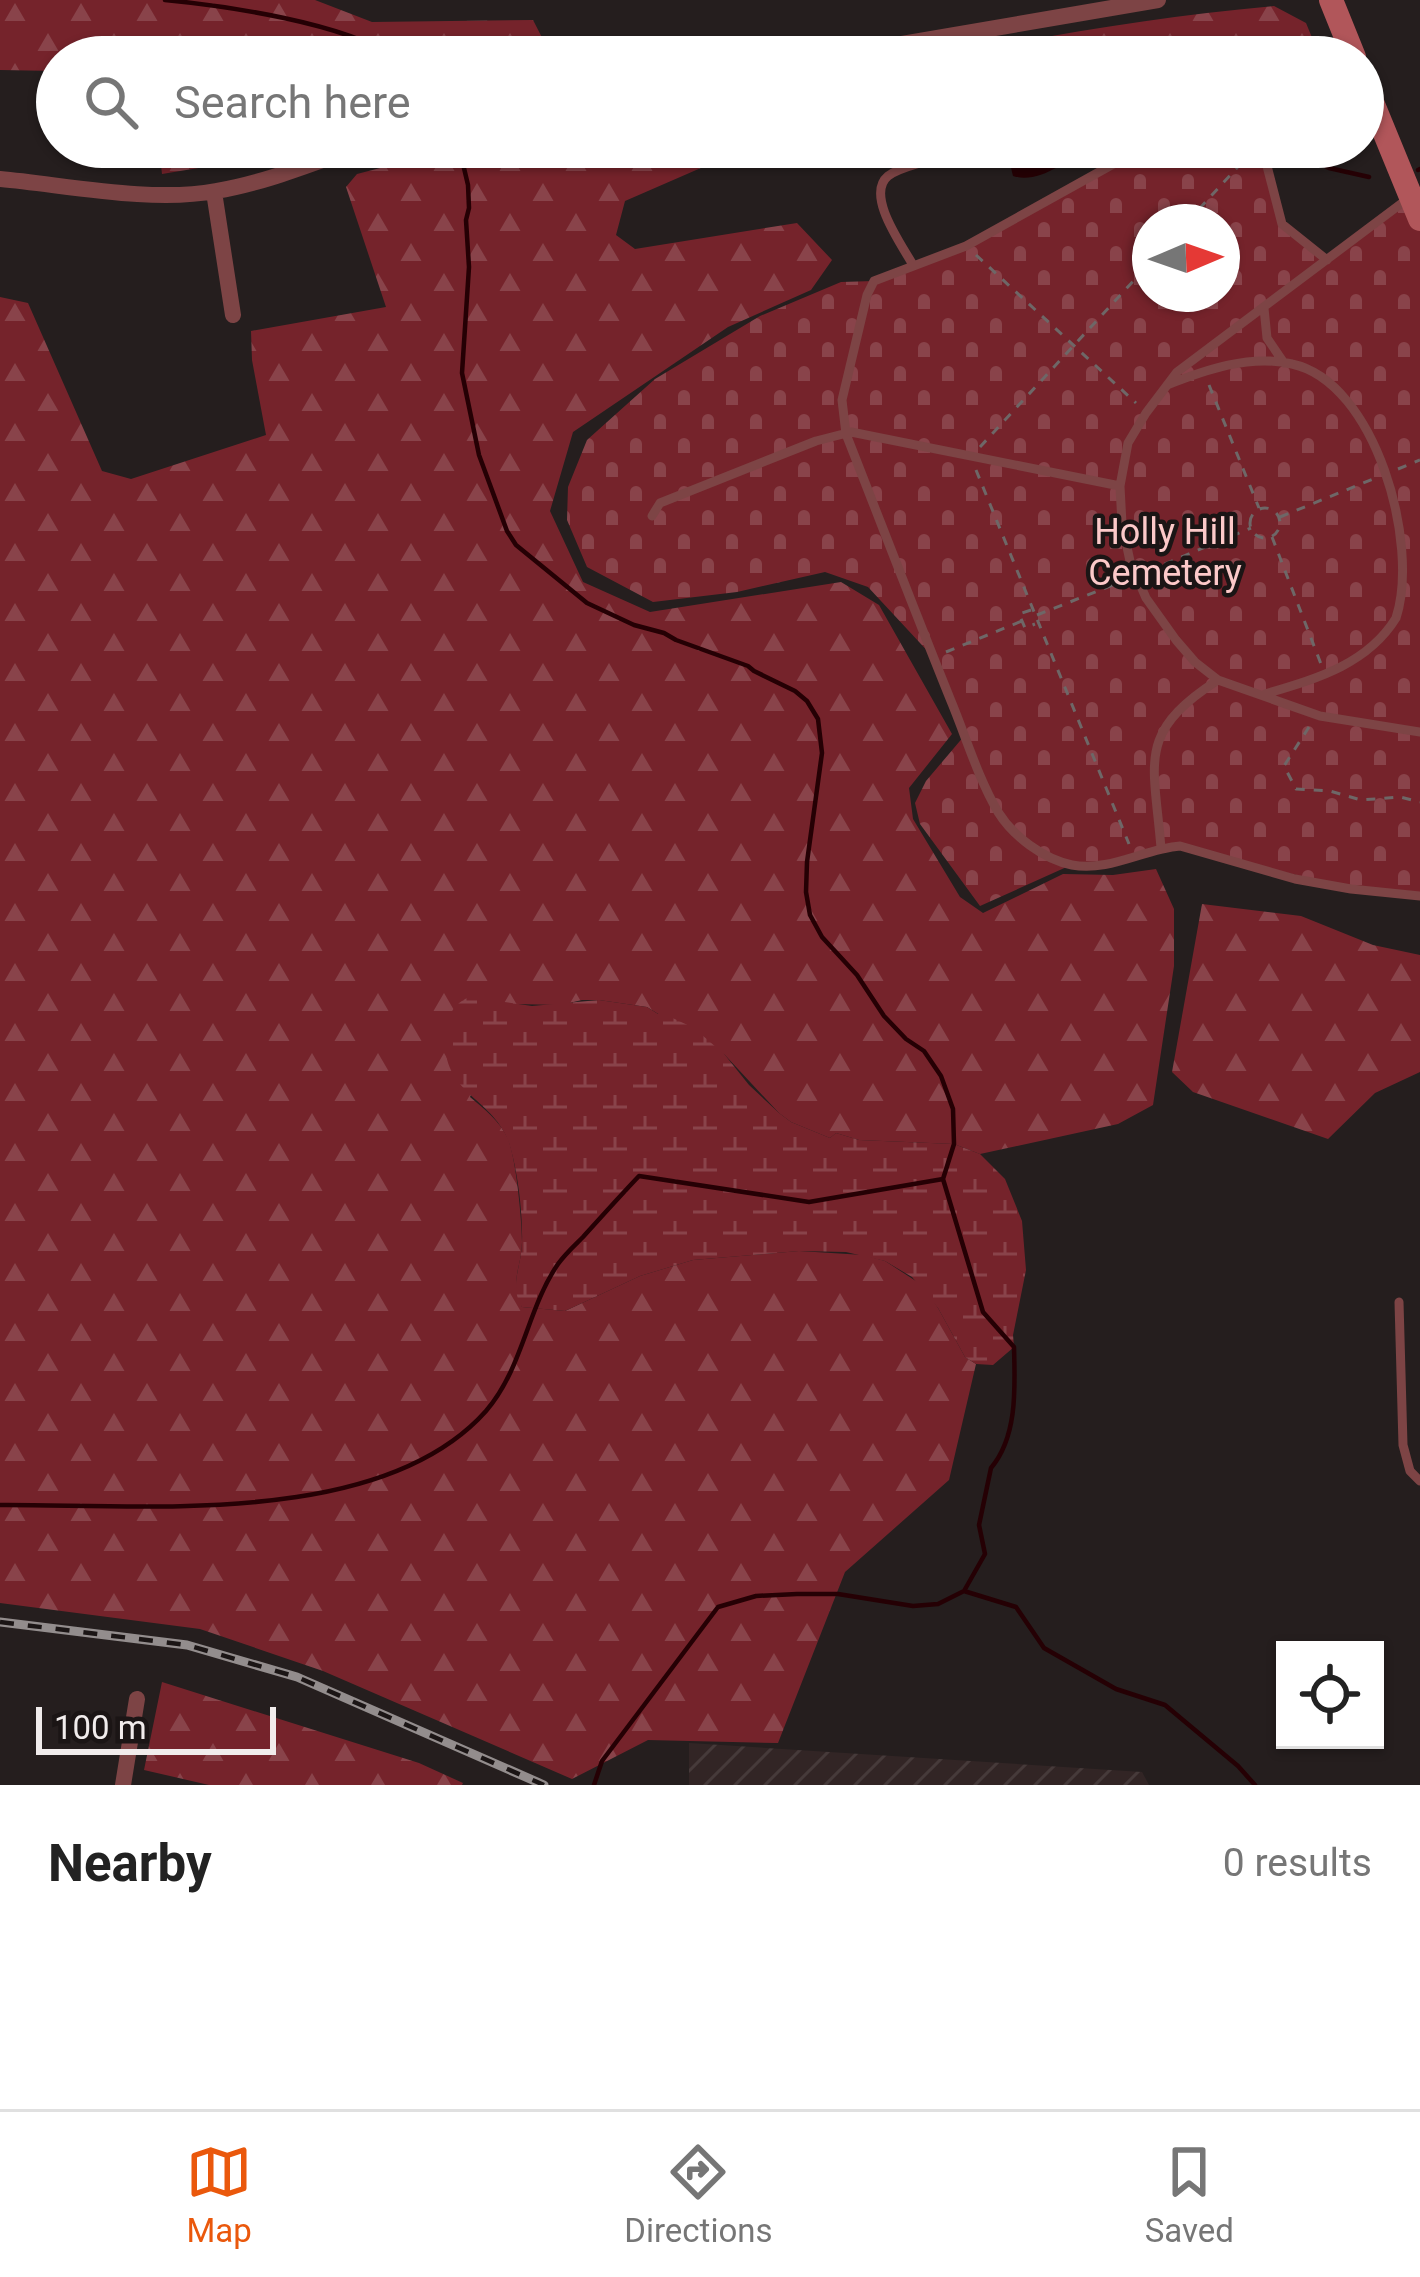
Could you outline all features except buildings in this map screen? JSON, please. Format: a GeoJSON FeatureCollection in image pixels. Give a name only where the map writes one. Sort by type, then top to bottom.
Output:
{"type":"FeatureCollection","features":[{"type":"Feature","properties":{"kind":"street"},"geometry":{"type":"LineString","coordinates":[[948,36],[1158,0]]}},
{"type":"Feature","properties":{"kind":"street"},"geometry":{"type":"LineString","coordinates":[[1331,0],[1346,36]]}},
{"type":"Feature","properties":{"kind":"street"},"geometry":{"type":"LineString","coordinates":[[1384,132],[1415,208]]}},
{"type":"Feature","properties":{"kind":"street"},"geometry":{"type":"LineString","coordinates":[[0,179],[158,196],[214,192],[297,168]]}},
{"type":"Feature","properties":{"kind":"street"},"geometry":{"type":"LineString","coordinates":[[214,192],[233,314]]}},
{"type":"Feature","properties":{"kind":"street"},"geometry":{"type":"LineString","coordinates":[[123,1785],[136,1699]]}},
{"type":"Feature","properties":{"kind":"lane"},"geometry":{"type":"LineString","coordinates":[[905,168],[885,178],[880,200],[913,266]]}},
{"type":"Feature","properties":{"kind":"lane"},"geometry":{"type":"LineString","coordinates":[[1106,168],[966,246],[874,281],[842,400],[846,434],[999,813],[1017,835],[1071,865],[1094,866],[1180,846],[1295,879],[1420,896]]}},
{"type":"Feature","properties":{"kind":"lane"},"geometry":{"type":"LineString","coordinates":[[1268,168],[1282,224],[1327,260]]}},
{"type":"Feature","properties":{"kind":"lane"},"geometry":{"type":"LineString","coordinates":[[1415,208],[1327,260],[1177,372],[1128,443],[1120,486],[1122,524],[1146,598],[1176,640],[1217,680],[1316,715],[1420,732]]}},
{"type":"Feature","properties":{"kind":"lane"},"geometry":{"type":"LineString","coordinates":[[1264,308],[1267,338],[1284,363]]}},
{"type":"Feature","properties":{"kind":"lane"},"geometry":{"type":"LineString","coordinates":[[1167,386],[1244,363],[1294,364],[1322,376],[1348,400],[1393,471],[1409,530],[1410,566],[1405,599],[1395,620],[1375,645],[1346,666],[1264,694]]}},
{"type":"Feature","properties":{"kind":"lane"},"geometry":{"type":"LineString","coordinates":[[652,516],[661,503],[816,441],[846,434],[1120,486]]}},
{"type":"Feature","properties":{"kind":"lane"},"geometry":{"type":"LineString","coordinates":[[1161,848],[1154,756],[1159,737],[1174,712],[1217,680]]}},
{"type":"Feature","properties":{"kind":"lane"},"geometry":{"type":"LineString","coordinates":[[1399,1302],[1403,1444],[1410,1471],[1420,1481]]}},
{"type":"Feature","properties":{"kind":"path"},"geometry":{"type":"LineString","coordinates":[[1204,204],[1238,168]]}},
{"type":"Feature","properties":{"kind":"path"},"geometry":{"type":"LineString","coordinates":[[966,246],[1146,413]]}},
{"type":"Feature","properties":{"kind":"path"},"geometry":{"type":"LineString","coordinates":[[1132,282],[971,457],[1134,857]]}},
{"type":"Feature","properties":{"kind":"path"},"geometry":{"type":"LineString","coordinates":[[1204,372],[1259,508]]}},
{"type":"Feature","properties":{"kind":"path"},"geometry":{"type":"LineString","coordinates":[[1280,517],[1420,460]]}},
{"type":"Feature","properties":{"kind":"path"},"geometry":{"type":"LineString","coordinates":[[1259,508],[1272,508],[1280,517],[1279,530],[1272,537],[1257,536],[1251,528],[1251,518],[1259,508]]}},
{"type":"Feature","properties":{"kind":"path"},"geometry":{"type":"LineString","coordinates":[[1038,623],[1025,628],[1019,614],[1136,575],[1251,528]]}},
{"type":"Feature","properties":{"kind":"path"},"geometry":{"type":"LineString","coordinates":[[1272,537],[1326,674]]}},
{"type":"Feature","properties":{"kind":"path"},"geometry":{"type":"LineString","coordinates":[[933,657],[1022,621]]}},
{"type":"Feature","properties":{"kind":"path"},"geometry":{"type":"LineString","coordinates":[[1316,715],[1284,766],[1296,789],[1330,791],[1361,800],[1400,796],[1420,802]]}},
{"type":"Feature","properties":{"kind":"shaded area"},"geometry":{"type":"Polygon","coordinates":[[[1011,168],[1055,168],[1032,177],[1013,176],[1011,168]]]}},
{"type":"Feature","properties":{"kind":"shaded area"},"geometry":{"type":"Polygon","coordinates":[[[689,1743],[1142,1772],[1149,1785],[689,1785],[689,1743]]]}},
{"type":"Feature","properties":{"kind":"green space"},"geometry":{"type":"Polygon","coordinates":[[[0,0],[315,0],[372,22],[533,20],[541,36],[36,36],[36,71],[0,70],[0,0]]]}},
{"type":"Feature","properties":{"kind":"green space"},"geometry":{"type":"Polygon","coordinates":[[[1274,6],[1306,23],[1311,36],[1056,36],[1106,27],[1274,6]]]}},
{"type":"Feature","properties":{"kind":"green space"},"geometry":{"type":"Polygon","coordinates":[[[161,168],[199,168],[162,174],[161,168]]]}},
{"type":"Feature","properties":{"kind":"green space"},"geometry":{"type":"Polygon","coordinates":[[[380,168],[701,168],[625,201],[616,235],[635,249],[797,223],[832,260],[811,290],[728,327],[573,432],[550,511],[583,582],[650,612],[841,582],[879,605],[952,734],[909,788],[913,819],[960,897],[983,913],[1063,874],[1113,875],[1156,869],[1174,909],[1174,966],[1153,1105],[1118,1124],[980,1154],[954,1144],[859,1140],[836,1133],[830,1138],[791,1122],[725,1055],[647,1007],[599,1000],[514,1004],[470,1097],[501,1127],[511,1148],[521,1219],[516,1280],[522,1307],[565,1311],[640,1276],[693,1260],[799,1251],[863,1255],[885,1261],[922,1285],[965,1357],[976,1364],[949,1480],[845,1572],[778,1743],[648,1740],[572,1779],[323,1671],[200,1629],[0,1603],[0,297],[28,303],[102,471],[131,479],[266,435],[251,331],[386,307],[346,187],[357,174],[380,168]]]}},
{"type":"Feature","properties":{"kind":"green space","name":"Holly Hill Cemetery"},"geometry":{"type":"Polygon","coordinates":[[[1105,168],[1265,168],[1282,225],[1327,260],[1410,197],[1420,219],[1420,897],[1348,888],[1180,846],[1125,861],[1071,865],[980,906],[920,824],[915,803],[926,781],[965,735],[933,657],[868,587],[825,572],[737,592],[653,602],[587,567],[567,520],[568,487],[587,440],[655,379],[760,316],[841,282],[874,281],[930,261],[1105,168]]]}},
{"type":"Feature","properties":{"kind":"green space"},"geometry":{"type":"Polygon","coordinates":[[[1202,904],[1301,916],[1373,945],[1420,955],[1420,1072],[1375,1093],[1328,1139],[1193,1092],[1172,1072],[1202,904]]]}},
{"type":"Feature","properties":{"kind":"green space"},"geometry":{"type":"Polygon","coordinates":[[[469,997],[532,1006],[599,1000],[647,1007],[694,1028],[791,1122],[830,1138],[836,1133],[859,1140],[954,1144],[980,1154],[1005,1179],[1022,1221],[1026,1270],[1014,1347],[993,1365],[976,1364],[965,1357],[938,1308],[912,1277],[885,1261],[846,1252],[693,1260],[640,1276],[565,1311],[522,1307],[516,1284],[521,1207],[509,1143],[491,1114],[457,1080],[445,1048],[450,1016],[469,997]]]}},
{"type":"Feature","properties":{"kind":"green space"},"geometry":{"type":"Polygon","coordinates":[[[162,1682],[419,1763],[463,1783],[209,1785],[144,1770],[162,1682]]]}},
{"type":"Feature","properties":{"kind":"waterway"},"geometry":{"type":"LineString","coordinates":[[165,0],[252,12],[349,36]]}},
{"type":"Feature","properties":{"kind":"waterway"},"geometry":{"type":"LineString","coordinates":[[464,168],[469,267],[462,373],[479,455],[507,531],[516,545],[587,603],[748,666],[807,701],[818,719],[822,753],[807,862],[810,915],[884,1016],[924,1051],[941,1076],[953,1109],[954,1144],[943,1179],[983,1312],[1014,1347],[1010,1426],[991,1468],[979,1525],[985,1554],[964,1591],[938,1604],[913,1606],[838,1594],[797,1594],[756,1596],[718,1607],[602,1761],[594,1785]]}},
{"type":"Feature","properties":{"kind":"waterway"},"geometry":{"type":"LineString","coordinates":[[1329,168],[1369,177]]}},
{"type":"Feature","properties":{"kind":"waterway"},"geometry":{"type":"LineString","coordinates":[[0,1505],[257,1502],[324,1492],[386,1475],[441,1449],[486,1411],[508,1376],[558,1264],[639,1176],[809,1202],[943,1179]]}},
{"type":"Feature","properties":{"kind":"waterway"},"geometry":{"type":"LineString","coordinates":[[964,1591],[1016,1607],[1044,1648],[1116,1689],[1165,1705],[1255,1785]]}},
{"type":"Feature","properties":{"kind":"railway"},"geometry":{"type":"LineString","coordinates":[[0,1622],[187,1645],[297,1677],[544,1785]]}}]}
